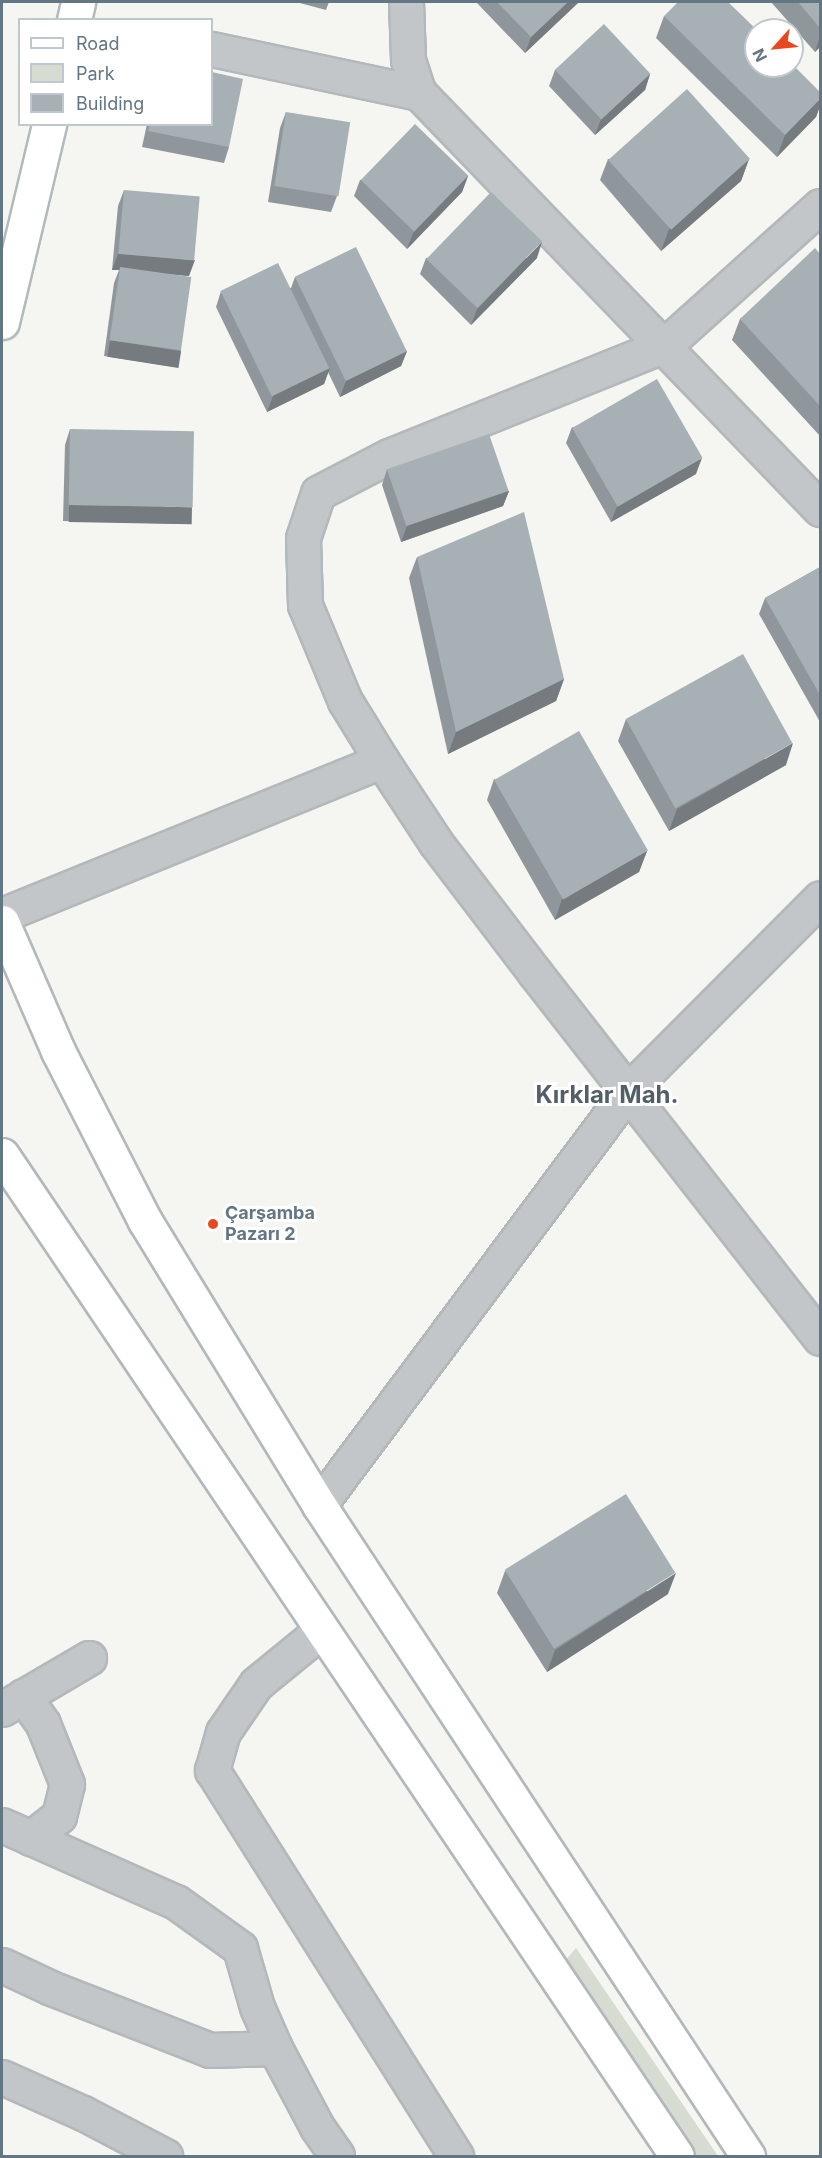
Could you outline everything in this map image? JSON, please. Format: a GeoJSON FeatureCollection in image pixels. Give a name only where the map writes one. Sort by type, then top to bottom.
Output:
{"type":"FeatureCollection","features":[{"type":"Feature","properties":{"kind":"main road"},"geometry":{"type":"LineString","coordinates":[[2,322],[49,126]]}},
{"type":"Feature","properties":{"kind":"main road"},"geometry":{"type":"LineString","coordinates":[[2,922],[58,1051],[145,1221],[320,1505],[748,2157]]}},
{"type":"Feature","properties":{"kind":"main road"},"geometry":{"type":"LineString","coordinates":[[2,1155],[677,2157]]}},
{"type":"Feature","properties":{"kind":"street"},"geometry":{"type":"LineString","coordinates":[[406,2],[408,60],[419,93],[665,345],[820,509]]}},
{"type":"Feature","properties":{"kind":"street"},"geometry":{"type":"LineString","coordinates":[[213,49],[419,93]]}},
{"type":"Feature","properties":{"kind":"street"},"geometry":{"type":"LineString","coordinates":[[820,206],[665,345],[389,456],[318,493],[303,538],[305,604],[345,701],[382,761],[436,843],[820,1338]]}},
{"type":"Feature","properties":{"kind":"street"},"geometry":{"type":"LineString","coordinates":[[2,915],[382,761]]}},
{"type":"Feature","properties":{"kind":"street"},"geometry":{"type":"LineString","coordinates":[[320,1505],[628,1090],[820,898]]}},
{"type":"Feature","properties":{"kind":"street"},"geometry":{"type":"LineString","coordinates":[[322,1630],[256,1684],[223,1732],[212,1770],[456,2157]]}},
{"type":"Feature","properties":{"kind":"street"},"geometry":{"type":"LineString","coordinates":[[31,1838],[59,1816],[67,1785],[43,1724],[12,1702],[89,1658]]}},
{"type":"Feature","properties":{"kind":"street"},"geometry":{"type":"LineString","coordinates":[[2,1825],[176,1902],[240,1948],[256,2007],[275,2048],[317,2127],[337,2157]]}},
{"type":"Feature","properties":{"kind":"street"},"geometry":{"type":"LineString","coordinates":[[2,1965],[51,1988],[210,2050],[275,2048]]}},
{"type":"Feature","properties":{"kind":"street"},"geometry":{"type":"LineString","coordinates":[[2,2077],[83,2113],[165,2157]]}},
{"type":"Feature","properties":{"kind":"green space"},"geometry":{"type":"Polygon","coordinates":[[[576,1948],[718,2156],[689,2156],[564,1962],[576,1948]]]}},
{"type":"Feature","properties":{"kind":"building"},"geometry":{"type":"Polygon","coordinates":[[[497,2],[568,2],[531,37],[497,2]]]}},
{"type":"Feature","properties":{"kind":"building"},"geometry":{"type":"Polygon","coordinates":[[[678,2],[728,2],[745,18],[744,78],[804,78],[804,76],[820,92],[820,99],[785,135],[664,16],[678,2]]]}},
{"type":"Feature","properties":{"kind":"building"},"geometry":{"type":"Polygon","coordinates":[[[798,2],[820,2],[820,28],[798,2]]]}},
{"type":"Feature","properties":{"kind":"building"},"geometry":{"type":"Polygon","coordinates":[[[604,24],[650,74],[601,119],[555,70],[604,24]]]}},
{"type":"Feature","properties":{"kind":"building"},"geometry":{"type":"Polygon","coordinates":[[[213,72],[243,79],[229,147],[148,131],[149,126],[213,126],[213,72]]]}},
{"type":"Feature","properties":{"kind":"building"},"geometry":{"type":"Polygon","coordinates":[[[687,89],[750,159],[671,230],[608,160],[687,89]]]}},
{"type":"Feature","properties":{"kind":"building"},"geometry":{"type":"Polygon","coordinates":[[[286,112],[350,122],[338,196],[274,186],[286,112]]]}},
{"type":"Feature","properties":{"kind":"building"},"geometry":{"type":"Polygon","coordinates":[[[415,124],[468,175],[414,232],[361,180],[415,124]]]}},
{"type":"Feature","properties":{"kind":"building"},"geometry":{"type":"Polygon","coordinates":[[[124,190],[200,197],[194,260],[118,254],[124,190]]]}},
{"type":"Feature","properties":{"kind":"building"},"geometry":{"type":"Polygon","coordinates":[[[491,192],[542,241],[477,308],[426,259],[491,192]]]}},
{"type":"Feature","properties":{"kind":"building"},"geometry":{"type":"Polygon","coordinates":[[[356,247],[407,351],[346,381],[295,277],[356,247]]]}},
{"type":"Feature","properties":{"kind":"building"},"geometry":{"type":"Polygon","coordinates":[[[815,248],[820,254],[820,406],[740,319],[815,248]]]}},
{"type":"Feature","properties":{"kind":"building"},"geometry":{"type":"Polygon","coordinates":[[[278,263],[329,368],[272,396],[220,291],[278,263]]]}},
{"type":"Feature","properties":{"kind":"building"},"geometry":{"type":"Polygon","coordinates":[[[120,267],[191,277],[181,350],[110,340],[120,267]]]}},
{"type":"Feature","properties":{"kind":"building"},"geometry":{"type":"Polygon","coordinates":[[[657,379],[702,458],[618,507],[572,428],[657,379]]]}},
{"type":"Feature","properties":{"kind":"building"},"geometry":{"type":"Polygon","coordinates":[[[70,429],[194,431],[193,507],[69,505],[70,429]]]}},
{"type":"Feature","properties":{"kind":"building"},"geometry":{"type":"Polygon","coordinates":[[[489,434],[509,491],[406,526],[387,469],[489,434]]]}},
{"type":"Feature","properties":{"kind":"building"},"geometry":{"type":"Polygon","coordinates":[[[524,512],[564,679],[456,732],[417,557],[524,512]]]}},
{"type":"Feature","properties":{"kind":"building"},"geometry":{"type":"Polygon","coordinates":[[[820,567],[820,695],[765,598],[820,567]]]}},
{"type":"Feature","properties":{"kind":"building"},"geometry":{"type":"Polygon","coordinates":[[[743,654],[792,743],[675,808],[626,719],[743,654]]]}},
{"type":"Feature","properties":{"kind":"building"},"geometry":{"type":"Polygon","coordinates":[[[579,731],[648,851],[563,900],[494,780],[579,731]]]}},
{"type":"Feature","properties":{"kind":"building"},"geometry":{"type":"Polygon","coordinates":[[[626,1494],[675,1573],[554,1649],[505,1570],[626,1494]]]}},
{"type":"Feature","properties":{"kind":"place","name":"Çarşamba Pazarı 2"},"geometry":{"type":"Point","coordinates":[213,1224]}},
{"type":"Feature","properties":{"kind":"district","name":"Kırklar Mah."},"geometry":{"type":"Point","coordinates":[607,1095]}}]}
